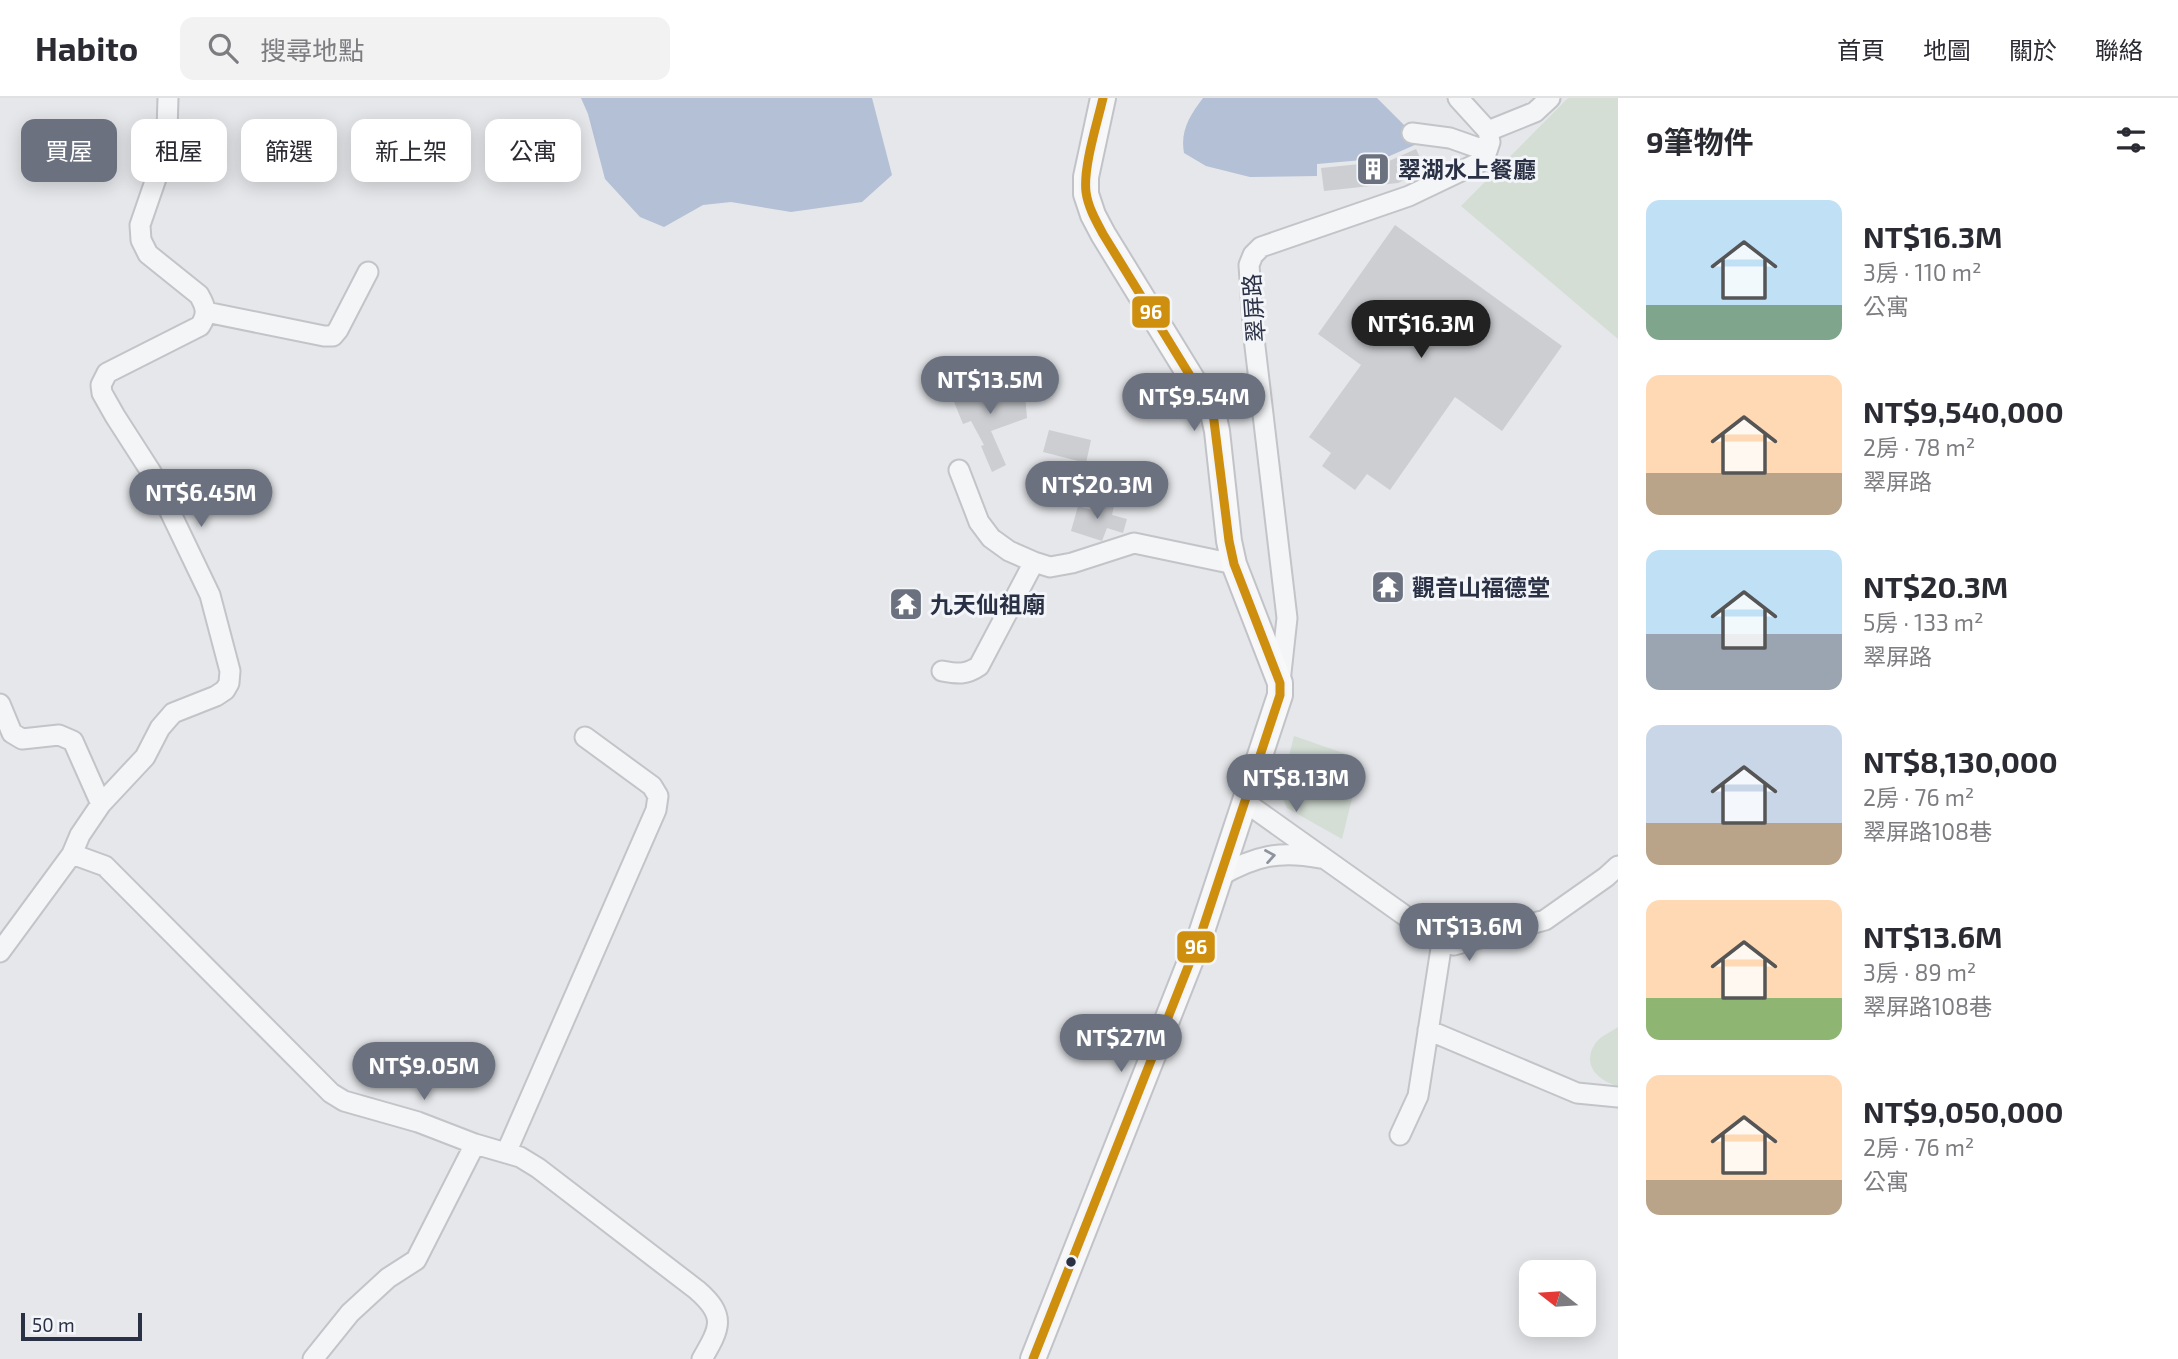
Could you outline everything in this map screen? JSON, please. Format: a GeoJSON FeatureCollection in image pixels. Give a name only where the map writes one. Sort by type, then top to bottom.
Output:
{"type":"FeatureCollection","features":[{"type":"Feature","properties":{"kind":"main road"},"geometry":{"type":"LineString","coordinates":[[1103,98],[1086,177],[1086,194],[1103,234],[1213,413],[1234,564],[1280,683]]}},
{"type":"Feature","properties":{"kind":"main road","name":"翠屏路"},"geometry":{"type":"LineString","coordinates":[[1033,1359],[1201,934],[1280,695],[1280,683]]}},
{"type":"Feature","properties":{"kind":"street"},"geometry":{"type":"LineString","coordinates":[[1412,133],[1450,138],[1487,151],[1490,142],[1488,131],[1458,98]]}},
{"type":"Feature","properties":{"kind":"street"},"geometry":{"type":"LineString","coordinates":[[1488,131],[1535,112],[1550,98]]}},
{"type":"Feature","properties":{"kind":"street"},"geometry":{"type":"LineString","coordinates":[[0,952],[72,854],[80,835],[101,804],[145,757],[150,743],[173,713],[216,696],[229,683],[230,671],[210,594],[151,472],[115,416],[101,385],[107,373],[200,326],[206,312],[199,296],[148,254],[141,240],[140,225],[161,164],[168,99]]}},
{"type":"Feature","properties":{"kind":"street","name":"翠屏路"},"geometry":{"type":"LineString","coordinates":[[1280,683],[1287,618],[1254,338],[1249,265],[1253,255],[1261,247],[1409,196],[1478,163],[1487,151]]}},
{"type":"Feature","properties":{"kind":"street"},"geometry":{"type":"LineString","coordinates":[[206,312],[333,336],[368,272]]}},
{"type":"Feature","properties":{"kind":"street"},"geometry":{"type":"LineString","coordinates":[[959,470],[979,522],[991,538],[1009,551],[1034,562],[1050,567],[1072,563],[1134,543],[1234,564]]}},
{"type":"Feature","properties":{"kind":"street"},"geometry":{"type":"LineString","coordinates":[[942,671],[970,673],[979,666],[1034,562]]}},
{"type":"Feature","properties":{"kind":"street"},"geometry":{"type":"LineString","coordinates":[[0,704],[12,733],[23,739],[59,734],[73,741],[101,804]]}},
{"type":"Feature","properties":{"kind":"street"},"geometry":{"type":"LineString","coordinates":[[506,1153],[657,803],[658,796],[652,786],[584,737]]}},
{"type":"Feature","properties":{"kind":"street"},"geometry":{"type":"LineString","coordinates":[[1245,802],[1442,942],[1454,945],[1545,920],[1618,866]]}},
{"type":"Feature","properties":{"kind":"street"},"geometry":{"type":"LineString","coordinates":[[72,854],[105,866],[331,1093],[344,1101],[418,1122],[475,1144],[520,1157],[538,1168],[710,1301],[719,1322],[717,1332],[702,1359]]}},
{"type":"Feature","properties":{"kind":"street"},"geometry":{"type":"LineString","coordinates":[[1220,876],[1245,862],[1275,854],[1301,854],[1324,859]]}},
{"type":"Feature","properties":{"kind":"street"},"geometry":{"type":"LineString","coordinates":[[1400,1135],[1418,1097],[1442,942]]}},
{"type":"Feature","properties":{"kind":"street"},"geometry":{"type":"LineString","coordinates":[[1428,1030],[1577,1093],[1618,1097]]}},
{"type":"Feature","properties":{"kind":"street"},"geometry":{"type":"LineString","coordinates":[[313,1359],[351,1313],[388,1278],[416,1260],[475,1144]]}},
{"type":"Feature","properties":{"kind":"shaded area"},"geometry":{"type":"Polygon","coordinates":[[[1568,98],[1618,98],[1618,339],[1461,206],[1568,98]]]}},
{"type":"Feature","properties":{"kind":"shaded area"},"geometry":{"type":"Polygon","coordinates":[[[1294,736],[1349,755],[1361,762],[1342,839],[1287,808],[1280,792],[1294,736]]]}},
{"type":"Feature","properties":{"kind":"shaded area"},"geometry":{"type":"Polygon","coordinates":[[[1618,1027],[1618,1086],[1599,1076],[1590,1059],[1597,1041],[1618,1027]]]}},
{"type":"Feature","properties":{"kind":"water"},"geometry":{"type":"Polygon","coordinates":[[[581,98],[872,98],[892,175],[862,202],[791,212],[731,202],[703,205],[664,227],[640,217],[605,179],[588,114],[581,98]]]}},
{"type":"Feature","properties":{"kind":"water"},"geometry":{"type":"Polygon","coordinates":[[[1203,98],[1377,98],[1404,125],[1417,144],[1385,158],[1317,164],[1317,176],[1250,177],[1206,166],[1184,153],[1183,138],[1187,124],[1203,98]]]}},
{"type":"Feature","properties":{"kind":"building","name":"翠湖水上餐廳"},"geometry":{"type":"Polygon","coordinates":[[[1416,149],[1426,170],[1398,183],[1324,191],[1321,168],[1389,161],[1416,149]]]}},
{"type":"Feature","properties":{"kind":"building"},"geometry":{"type":"Polygon","coordinates":[[[1395,225],[1562,346],[1502,431],[1455,397],[1390,490],[1367,474],[1355,490],[1322,466],[1331,453],[1309,437],[1361,365],[1318,334],[1395,225]]]}},
{"type":"Feature","properties":{"kind":"building"},"geometry":{"type":"Polygon","coordinates":[[[971,384],[978,394],[993,386],[997,392],[1007,386],[1013,395],[1025,394],[1027,418],[991,431],[1006,465],[992,472],[981,446],[984,445],[971,421],[963,424],[952,397],[971,384]]]}},
{"type":"Feature","properties":{"kind":"building"},"geometry":{"type":"Polygon","coordinates":[[[1049,430],[1091,440],[1086,463],[1043,452],[1049,430]]]}},
{"type":"Feature","properties":{"kind":"building"},"geometry":{"type":"Polygon","coordinates":[[[1095,500],[1114,506],[1112,515],[1127,519],[1123,533],[1107,528],[1102,541],[1071,531],[1078,506],[1092,510],[1095,500]]]}},
{"type":"Feature","properties":{"kind":"transit line","name":"96"},"geometry":{"type":"LineString","coordinates":[[1033,1359],[1201,934],[1280,695],[1280,683],[1234,564],[1213,413],[1103,234],[1089,203],[1086,192],[1087,170],[1103,98]]}},
{"type":"Feature","properties":{"kind":"place","name":"翠湖水上餐廳"},"geometry":{"type":"Point","coordinates":[1373,169]}},
{"type":"Feature","properties":{"kind":"place","name":"觀音山福德堂"},"geometry":{"type":"Point","coordinates":[1388,587]}},
{"type":"Feature","properties":{"kind":"place","name":"九天仙祖廟"},"geometry":{"type":"Point","coordinates":[906,604]}}]}
